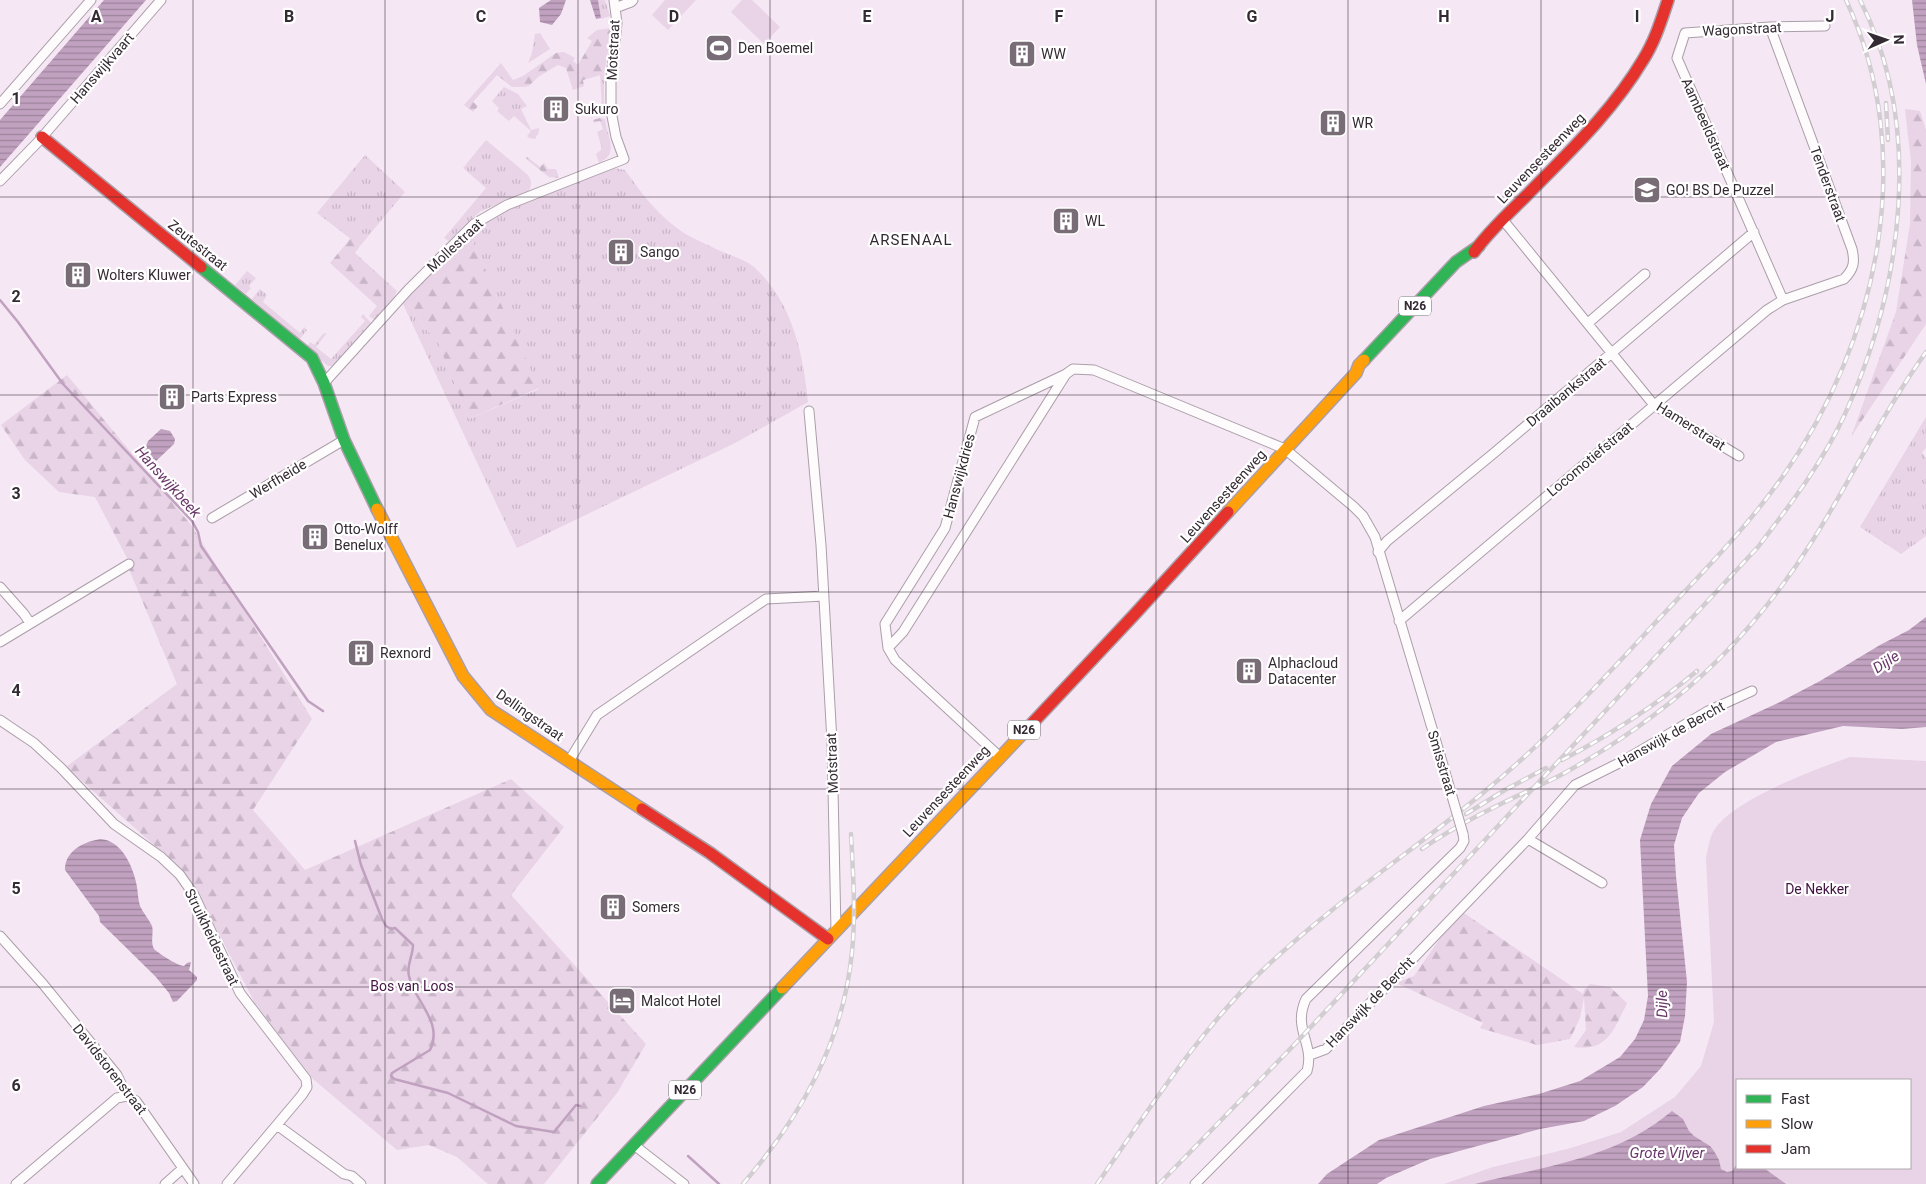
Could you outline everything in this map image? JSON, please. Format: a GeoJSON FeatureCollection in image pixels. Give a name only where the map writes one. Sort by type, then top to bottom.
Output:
{"type":"FeatureCollection","features":[{"type":"Feature","properties":{"kind":"main road","name":"Leuvensesteenweg"},"geometry":{"type":"LineString","coordinates":[[597,1184],[1134,615],[1356,373],[1364,372],[1478,246],[1600,118],[1624,90],[1651,48],[1660,28],[1668,0]]}},
{"type":"Feature","properties":{"kind":"main road","name":"Leuvensesteenweg"},"geometry":{"type":"LineString","coordinates":[[1624,90],[1635,84],[1659,52],[1675,0]]}},
{"type":"Feature","properties":{"kind":"main road","name":"Zeutestraat"},"geometry":{"type":"LineString","coordinates":[[42,137],[312,358],[324,383]]}},
{"type":"Feature","properties":{"kind":"main road","name":"Dellingstraat"},"geometry":{"type":"LineString","coordinates":[[324,383],[344,440],[360,476],[463,676],[491,710],[832,935]]}},
{"type":"Feature","properties":{"kind":"street"},"geometry":{"type":"LineString","coordinates":[[0,104],[91,0]]}},
{"type":"Feature","properties":{"kind":"street","name":"Hanswijkvaart"},"geometry":{"type":"LineString","coordinates":[[0,182],[42,137],[161,0]]}},
{"type":"Feature","properties":{"kind":"street"},"geometry":{"type":"LineString","coordinates":[[614,4],[632,2],[633,0]]}},
{"type":"Feature","properties":{"kind":"street","name":"Motstraat"},"geometry":{"type":"LineString","coordinates":[[614,4],[617,23],[611,78],[611,111],[616,137],[624,159]]}},
{"type":"Feature","properties":{"kind":"street","name":"Wagonstraat"},"geometry":{"type":"LineString","coordinates":[[1678,58],[1678,49],[1685,33],[1770,27],[1825,26]]}},
{"type":"Feature","properties":{"kind":"street","name":"Tenderstraat"},"geometry":{"type":"LineString","coordinates":[[1770,27],[1826,176],[1854,259],[1853,266],[1844,279],[1783,300]]}},
{"type":"Feature","properties":{"kind":"street","name":"Aambeeldstraat"},"geometry":{"type":"LineString","coordinates":[[1678,58],[1783,300]]}},
{"type":"Feature","properties":{"kind":"street","name":"Mollestraat"},"geometry":{"type":"LineString","coordinates":[[324,383],[408,290],[474,224],[507,205],[624,159]]}},
{"type":"Feature","properties":{"kind":"street","name":"Hamerstraat"},"geometry":{"type":"LineString","coordinates":[[1503,220],[1654,405],[1740,456]]}},
{"type":"Feature","properties":{"kind":"street","name":"Draaibankstraat"},"geometry":{"type":"LineString","coordinates":[[1378,552],[1387,541],[1613,353],[1754,232]]}},
{"type":"Feature","properties":{"kind":"street"},"geometry":{"type":"LineString","coordinates":[[1588,323],[1645,274]]}},
{"type":"Feature","properties":{"kind":"street","name":"Locomotiefstraat"},"geometry":{"type":"LineString","coordinates":[[1400,620],[1767,310],[1783,300]]}},
{"type":"Feature","properties":{"kind":"street","name":"Hanswijkdries"},"geometry":{"type":"LineString","coordinates":[[888,648],[884,624],[945,528],[975,418],[1073,369],[1094,370],[1285,450]]}},
{"type":"Feature","properties":{"kind":"street","name":"Hanswijkdries"},"geometry":{"type":"LineString","coordinates":[[888,648],[903,632],[1066,374]]}},
{"type":"Feature","properties":{"kind":"street","name":"Motstraat"},"geometry":{"type":"LineString","coordinates":[[810,411],[824,596],[832,742],[832,935]]}},
{"type":"Feature","properties":{"kind":"street","name":"Werfheide"},"geometry":{"type":"LineString","coordinates":[[212,518],[344,440]]}},
{"type":"Feature","properties":{"kind":"street","name":"Smisstraat"},"geometry":{"type":"LineString","coordinates":[[1285,450],[1363,516],[1375,537],[1464,841],[1460,848],[1306,999],[1300,1017],[1301,1028],[1310,1055]]}},
{"type":"Feature","properties":{"kind":"street"},"geometry":{"type":"LineString","coordinates":[[0,642],[129,564]]}},
{"type":"Feature","properties":{"kind":"street"},"geometry":{"type":"LineString","coordinates":[[0,588],[24,614],[30,624]]}},
{"type":"Feature","properties":{"kind":"street"},"geometry":{"type":"LineString","coordinates":[[570,761],[597,715],[766,599],[824,596]]}},
{"type":"Feature","properties":{"kind":"street"},"geometry":{"type":"LineString","coordinates":[[888,648],[896,660],[999,756]]}},
{"type":"Feature","properties":{"kind":"street","name":"Hanswijk de Bercht"},"geometry":{"type":"LineString","coordinates":[[1195,1184],[1306,1071],[1310,1055],[1326,1049],[1528,839],[1575,785],[1623,761],[1708,711],[1752,691]]}},
{"type":"Feature","properties":{"kind":"street","name":"Struikheidestraat"},"geometry":{"type":"LineString","coordinates":[[0,720],[34,744],[61,768],[114,824],[160,857],[183,880],[194,895],[240,993],[306,1079],[307,1087],[302,1095],[277,1125]]}},
{"type":"Feature","properties":{"kind":"street"},"geometry":{"type":"LineString","coordinates":[[1528,839],[1602,883]]}},
{"type":"Feature","properties":{"kind":"street","name":"Davidstorenstraat"},"geometry":{"type":"LineString","coordinates":[[0,936],[43,984],[117,1075],[127,1096],[136,1101],[194,1184]]}},
{"type":"Feature","properties":{"kind":"street"},"geometry":{"type":"LineString","coordinates":[[16,1184],[117,1098],[127,1096]]}},
{"type":"Feature","properties":{"kind":"street"},"geometry":{"type":"LineString","coordinates":[[227,1184],[277,1125],[344,1174],[352,1176],[356,1183]]}},
{"type":"Feature","properties":{"kind":"street"},"geometry":{"type":"LineString","coordinates":[[634,1145],[684,1184]]}},
{"type":"Feature","properties":{"kind":"street"},"geometry":{"type":"LineString","coordinates":[[165,1184],[182,1169]]}},
{"type":"Feature","properties":{"kind":"green space"},"geometry":{"type":"Polygon","coordinates":[[[598,0],[605,0],[610,16],[601,19],[598,0]]]}},
{"type":"Feature","properties":{"kind":"green space"},"geometry":{"type":"Polygon","coordinates":[[[665,0],[696,0],[668,30],[652,15],[665,0]]]}},
{"type":"Feature","properties":{"kind":"green space"},"geometry":{"type":"Polygon","coordinates":[[[742,0],[752,0],[780,27],[764,44],[731,12],[742,0]]]}},
{"type":"Feature","properties":{"kind":"green space"},"geometry":{"type":"Polygon","coordinates":[[[612,28],[604,74],[583,80],[584,86],[573,90],[566,68],[558,65],[538,77],[529,86],[524,87],[512,87],[497,75],[473,102],[478,106],[473,112],[464,105],[501,63],[513,80],[523,76],[556,53],[564,52],[575,58],[573,61],[578,65],[592,41],[587,38],[597,30],[612,28]]]}},
{"type":"Feature","properties":{"kind":"green space"},"geometry":{"type":"Polygon","coordinates":[[[540,33],[550,49],[528,63],[532,53],[535,34],[540,33]]]}},
{"type":"Feature","properties":{"kind":"green space"},"geometry":{"type":"Polygon","coordinates":[[[604,74],[604,106],[602,107],[600,75],[604,74]]]}},
{"type":"Feature","properties":{"kind":"green space"},"geometry":{"type":"Polygon","coordinates":[[[504,87],[518,94],[527,106],[521,109],[531,130],[539,128],[535,139],[527,136],[531,131],[514,116],[509,121],[497,111],[499,108],[492,101],[504,87]]]}},
{"type":"Feature","properties":{"kind":"green space"},"geometry":{"type":"Polygon","coordinates":[[[1905,109],[1920,111],[1926,130],[1926,324],[1851,437],[1896,312],[1910,224],[1911,162],[1905,109]]]}},
{"type":"Feature","properties":{"kind":"green space"},"geometry":{"type":"Polygon","coordinates":[[[605,119],[611,149],[605,159],[599,163],[596,154],[601,150],[601,145],[597,132],[603,129],[600,121],[594,123],[593,120],[605,119]]]}},
{"type":"Feature","properties":{"kind":"green space"},"geometry":{"type":"Polygon","coordinates":[[[486,140],[528,175],[531,182],[530,187],[528,192],[481,211],[449,241],[444,238],[486,188],[463,168],[486,140]]]}},
{"type":"Feature","properties":{"kind":"green space"},"geometry":{"type":"Polygon","coordinates":[[[365,155],[405,192],[360,246],[317,213],[365,155]]]}},
{"type":"Feature","properties":{"kind":"green space"},"geometry":{"type":"Polygon","coordinates":[[[527,157],[540,167],[544,163],[548,169],[556,169],[559,178],[549,177],[526,159],[527,157]]]}},
{"type":"Feature","properties":{"kind":"green space"},"geometry":{"type":"Polygon","coordinates":[[[614,168],[625,170],[650,203],[681,231],[696,240],[750,264],[767,281],[778,296],[793,329],[803,365],[808,402],[737,442],[517,548],[403,304],[406,300],[425,329],[436,337],[469,419],[539,389],[473,242],[462,241],[484,222],[504,211],[614,168]]]}},
{"type":"Feature","properties":{"kind":"green space"},"geometry":{"type":"Polygon","coordinates":[[[351,238],[360,246],[355,253],[397,291],[392,301],[376,321],[369,316],[377,306],[330,263],[351,238]]]}},
{"type":"Feature","properties":{"kind":"green space"},"geometry":{"type":"Polygon","coordinates":[[[462,241],[473,242],[539,388],[469,419],[436,338],[425,329],[406,300],[462,241]]]}},
{"type":"Feature","properties":{"kind":"green space"},"geometry":{"type":"Polygon","coordinates":[[[247,271],[256,278],[249,286],[251,288],[246,294],[235,285],[247,271]]]}},
{"type":"Feature","properties":{"kind":"green space"},"geometry":{"type":"Polygon","coordinates":[[[260,289],[267,295],[263,302],[300,333],[304,327],[307,330],[299,340],[252,299],[260,289]]]}},
{"type":"Feature","properties":{"kind":"green space"},"geometry":{"type":"Polygon","coordinates":[[[363,314],[372,324],[335,366],[328,366],[306,348],[310,342],[314,345],[323,334],[327,333],[316,347],[331,359],[365,321],[361,317],[363,314]]]}},
{"type":"Feature","properties":{"kind":"green space","name":"Bos van Loos"},"geometry":{"type":"Polygon","coordinates":[[[67,375],[191,525],[312,719],[253,810],[305,870],[511,779],[564,827],[511,895],[646,1044],[617,1093],[544,1184],[488,1184],[457,1157],[429,1145],[397,1150],[313,1079],[255,1003],[196,890],[181,869],[66,767],[177,684],[126,562],[128,560],[95,497],[59,492],[25,460],[1,425],[67,375]]]}},
{"type":"Feature","properties":{"kind":"green space"},"geometry":{"type":"Polygon","coordinates":[[[1926,417],[1926,448],[1922,452],[1926,458],[1926,536],[1901,554],[1860,527],[1926,417]]]}},
{"type":"Feature","properties":{"kind":"green space","name":"De Nekker"},"geometry":{"type":"Polygon","coordinates":[[[1850,757],[1926,761],[1926,1184],[1444,1184],[1493,1167],[1571,1148],[1621,1132],[1675,1097],[1701,1066],[1714,1022],[1706,857],[1712,834],[1721,822],[1735,810],[1754,798],[1796,778],[1850,757]]]}},
{"type":"Feature","properties":{"kind":"green space"},"geometry":{"type":"Polygon","coordinates":[[[1464,913],[1583,994],[1590,984],[1610,987],[1627,1003],[1608,1037],[1595,1046],[1586,1048],[1574,1047],[1586,1030],[1584,997],[1580,1018],[1570,1039],[1537,1045],[1480,1028],[1483,1023],[1396,983],[1414,976],[1441,937],[1464,913]]]}},
{"type":"Feature","properties":{"kind":"water"},"geometry":{"type":"Polygon","coordinates":[[[104,0],[146,0],[0,167],[0,120],[104,0]]]}},
{"type":"Feature","properties":{"kind":"water"},"geometry":{"type":"Polygon","coordinates":[[[551,0],[566,0],[561,14],[552,25],[540,22],[539,8],[551,0]]]}},
{"type":"Feature","properties":{"kind":"water"},"geometry":{"type":"Polygon","coordinates":[[[590,0],[598,0],[601,18],[596,19],[590,0]]]}},
{"type":"Feature","properties":{"kind":"water"},"geometry":{"type":"Polygon","coordinates":[[[1912,0],[1926,0],[1926,84],[1917,45],[1912,0]]]}},
{"type":"Feature","properties":{"kind":"water"},"geometry":{"type":"Polygon","coordinates":[[[161,429],[170,431],[175,439],[174,444],[156,461],[144,451],[148,441],[161,429]]]}},
{"type":"Feature","properties":{"kind":"water","name":"Dijle"},"geometry":{"type":"Polygon","coordinates":[[[1926,617],[1926,727],[1902,729],[1843,726],[1776,742],[1725,772],[1699,793],[1682,818],[1674,845],[1687,982],[1685,1016],[1680,1042],[1661,1068],[1643,1087],[1615,1106],[1584,1121],[1540,1129],[1430,1159],[1386,1178],[1377,1184],[1318,1184],[1327,1174],[1379,1140],[1484,1106],[1539,1094],[1580,1081],[1620,1057],[1635,1039],[1644,1020],[1648,996],[1640,840],[1651,804],[1672,766],[1711,734],[1820,681],[1909,630],[1926,617]]]}},
{"type":"Feature","properties":{"kind":"water"},"geometry":{"type":"Polygon","coordinates":[[[100,839],[115,844],[126,856],[130,864],[140,906],[152,926],[154,949],[181,965],[184,966],[191,962],[189,970],[197,977],[197,980],[177,1001],[173,1002],[169,993],[155,976],[100,922],[99,916],[65,870],[68,858],[76,848],[87,842],[100,839]]]}},
{"type":"Feature","properties":{"kind":"water","name":"Grote Vijver"},"geometry":{"type":"Polygon","coordinates":[[[1672,1111],[1683,1119],[1694,1136],[1710,1146],[1719,1160],[1721,1169],[1727,1172],[1732,1171],[1736,1165],[1736,1169],[1765,1169],[1786,1184],[1475,1184],[1578,1159],[1627,1140],[1650,1127],[1672,1111]]]}},
{"type":"Feature","properties":{"kind":"waterway","name":"Hanswijkbeek"},"geometry":{"type":"LineString","coordinates":[[0,300],[63,384],[192,521],[198,532],[201,546],[308,701],[323,711]]}},
{"type":"Feature","properties":{"kind":"waterway","name":"Hanswijkbeek"},"geometry":{"type":"LineString","coordinates":[[355,841],[361,865],[382,919],[386,926],[391,929],[395,928],[413,945],[408,968],[409,976],[416,994],[427,1012],[433,1030],[430,1050],[392,1073],[391,1076],[394,1079],[448,1093],[516,1126],[554,1132],[576,1105],[580,1106]]}},
{"type":"Feature","properties":{"kind":"waterway","name":"Hanswijkbeek"},"geometry":{"type":"LineString","coordinates":[[688,1156],[719,1184]]}},
{"type":"Feature","properties":{"kind":"railway"},"geometry":{"type":"LineString","coordinates":[[1097,1184],[1177,1070],[1243,990],[1267,966],[1320,920],[1457,814],[1507,773],[1551,732],[1722,552],[1754,515],[1783,476],[1816,423],[1843,366],[1864,307],[1878,246],[1883,183],[1880,121],[1868,59],[1846,0]]}},
{"type":"Feature","properties":{"kind":"railway"},"geometry":{"type":"LineString","coordinates":[[1159,1184],[1294,1045],[1758,547],[1794,499],[1827,449],[1845,414],[1865,366],[1881,314],[1892,262],[1898,208],[1899,154],[1893,101],[1880,49],[1860,0]]}},
{"type":"Feature","properties":{"kind":"railway"},"geometry":{"type":"LineString","coordinates":[[1886,103],[1888,140]]}},
{"type":"Feature","properties":{"kind":"railway"},"geometry":{"type":"LineString","coordinates":[[1422,849],[1472,819],[1559,776],[1608,747],[1677,697],[1721,657],[1742,635],[1797,565],[1896,398],[1926,352]]}},
{"type":"Feature","properties":{"kind":"railway"},"geometry":{"type":"LineString","coordinates":[[1562,760],[1632,719],[1697,671]]}},
{"type":"Feature","properties":{"kind":"railway"},"geometry":{"type":"LineString","coordinates":[[1466,814],[1546,768]]}},
{"type":"Feature","properties":{"kind":"railway"},"geometry":{"type":"LineString","coordinates":[[743,1184],[764,1158],[801,1105],[829,1047],[839,1017],[847,985],[854,923],[851,834]]}},
{"type":"Feature","properties":{"kind":"traffic: fast"},"geometry":{"type":"LineString","coordinates":[[1364,360],[1456,262],[1479,246]]}},
{"type":"Feature","properties":{"kind":"traffic: fast"},"geometry":{"type":"LineString","coordinates":[[201,267],[312,358],[324,383],[344,440],[377,509]]}},
{"type":"Feature","properties":{"kind":"traffic: fast"},"geometry":{"type":"LineString","coordinates":[[597,1184],[782,988]]}},
{"type":"Feature","properties":{"kind":"traffic: slow"},"geometry":{"type":"LineString","coordinates":[[1228,512],[1356,373],[1359,365],[1364,360]]}},
{"type":"Feature","properties":{"kind":"traffic: slow"},"geometry":{"type":"LineString","coordinates":[[377,509],[463,676],[491,710],[642,809]]}},
{"type":"Feature","properties":{"kind":"traffic: slow"},"geometry":{"type":"LineString","coordinates":[[782,988],[1025,731]]}},
{"type":"Feature","properties":{"kind":"traffic: jam"},"geometry":{"type":"LineString","coordinates":[[1474,252],[1499,223],[1589,131],[1618,97],[1651,46],[1668,0]]}},
{"type":"Feature","properties":{"kind":"traffic: jam"},"geometry":{"type":"LineString","coordinates":[[42,137],[201,267]]}},
{"type":"Feature","properties":{"kind":"traffic: jam"},"geometry":{"type":"LineString","coordinates":[[1025,731],[1228,512]]}},
{"type":"Feature","properties":{"kind":"traffic: jam"},"geometry":{"type":"LineString","coordinates":[[642,809],[710,853],[828,939]]}},
{"type":"Feature","properties":{"kind":"place","name":"Den Boemel"},"geometry":{"type":"Point","coordinates":[719,48]}},
{"type":"Feature","properties":{"kind":"place","name":"WW"},"geometry":{"type":"Point","coordinates":[1022,54]}},
{"type":"Feature","properties":{"kind":"place","name":"Sukuro"},"geometry":{"type":"Point","coordinates":[556,109]}},
{"type":"Feature","properties":{"kind":"place","name":"WR"},"geometry":{"type":"Point","coordinates":[1333,123]}},
{"type":"Feature","properties":{"kind":"place","name":"GO! BS De Puzzel"},"geometry":{"type":"Point","coordinates":[1647,190]}},
{"type":"Feature","properties":{"kind":"place","name":"WL"},"geometry":{"type":"Point","coordinates":[1066,221]}},
{"type":"Feature","properties":{"kind":"place","name":"Sango"},"geometry":{"type":"Point","coordinates":[621,252]}},
{"type":"Feature","properties":{"kind":"place","name":"Wolters Kluwer"},"geometry":{"type":"Point","coordinates":[78,275]}},
{"type":"Feature","properties":{"kind":"place","name":"Parts Express"},"geometry":{"type":"Point","coordinates":[172,397]}},
{"type":"Feature","properties":{"kind":"place","name":"Otto-Wolff Benelux"},"geometry":{"type":"Point","coordinates":[315,537]}},
{"type":"Feature","properties":{"kind":"place","name":"Rexnord"},"geometry":{"type":"Point","coordinates":[361,653]}},
{"type":"Feature","properties":{"kind":"place","name":"Alphacloud Datacenter"},"geometry":{"type":"Point","coordinates":[1249,671]}},
{"type":"Feature","properties":{"kind":"place","name":"Somers"},"geometry":{"type":"Point","coordinates":[613,907]}},
{"type":"Feature","properties":{"kind":"place","name":"Malcot Hotel"},"geometry":{"type":"Point","coordinates":[622,1001]}},
{"type":"Feature","properties":{"kind":"district","name":"ARSENAAL"},"geometry":{"type":"Point","coordinates":[911,240]}}]}
